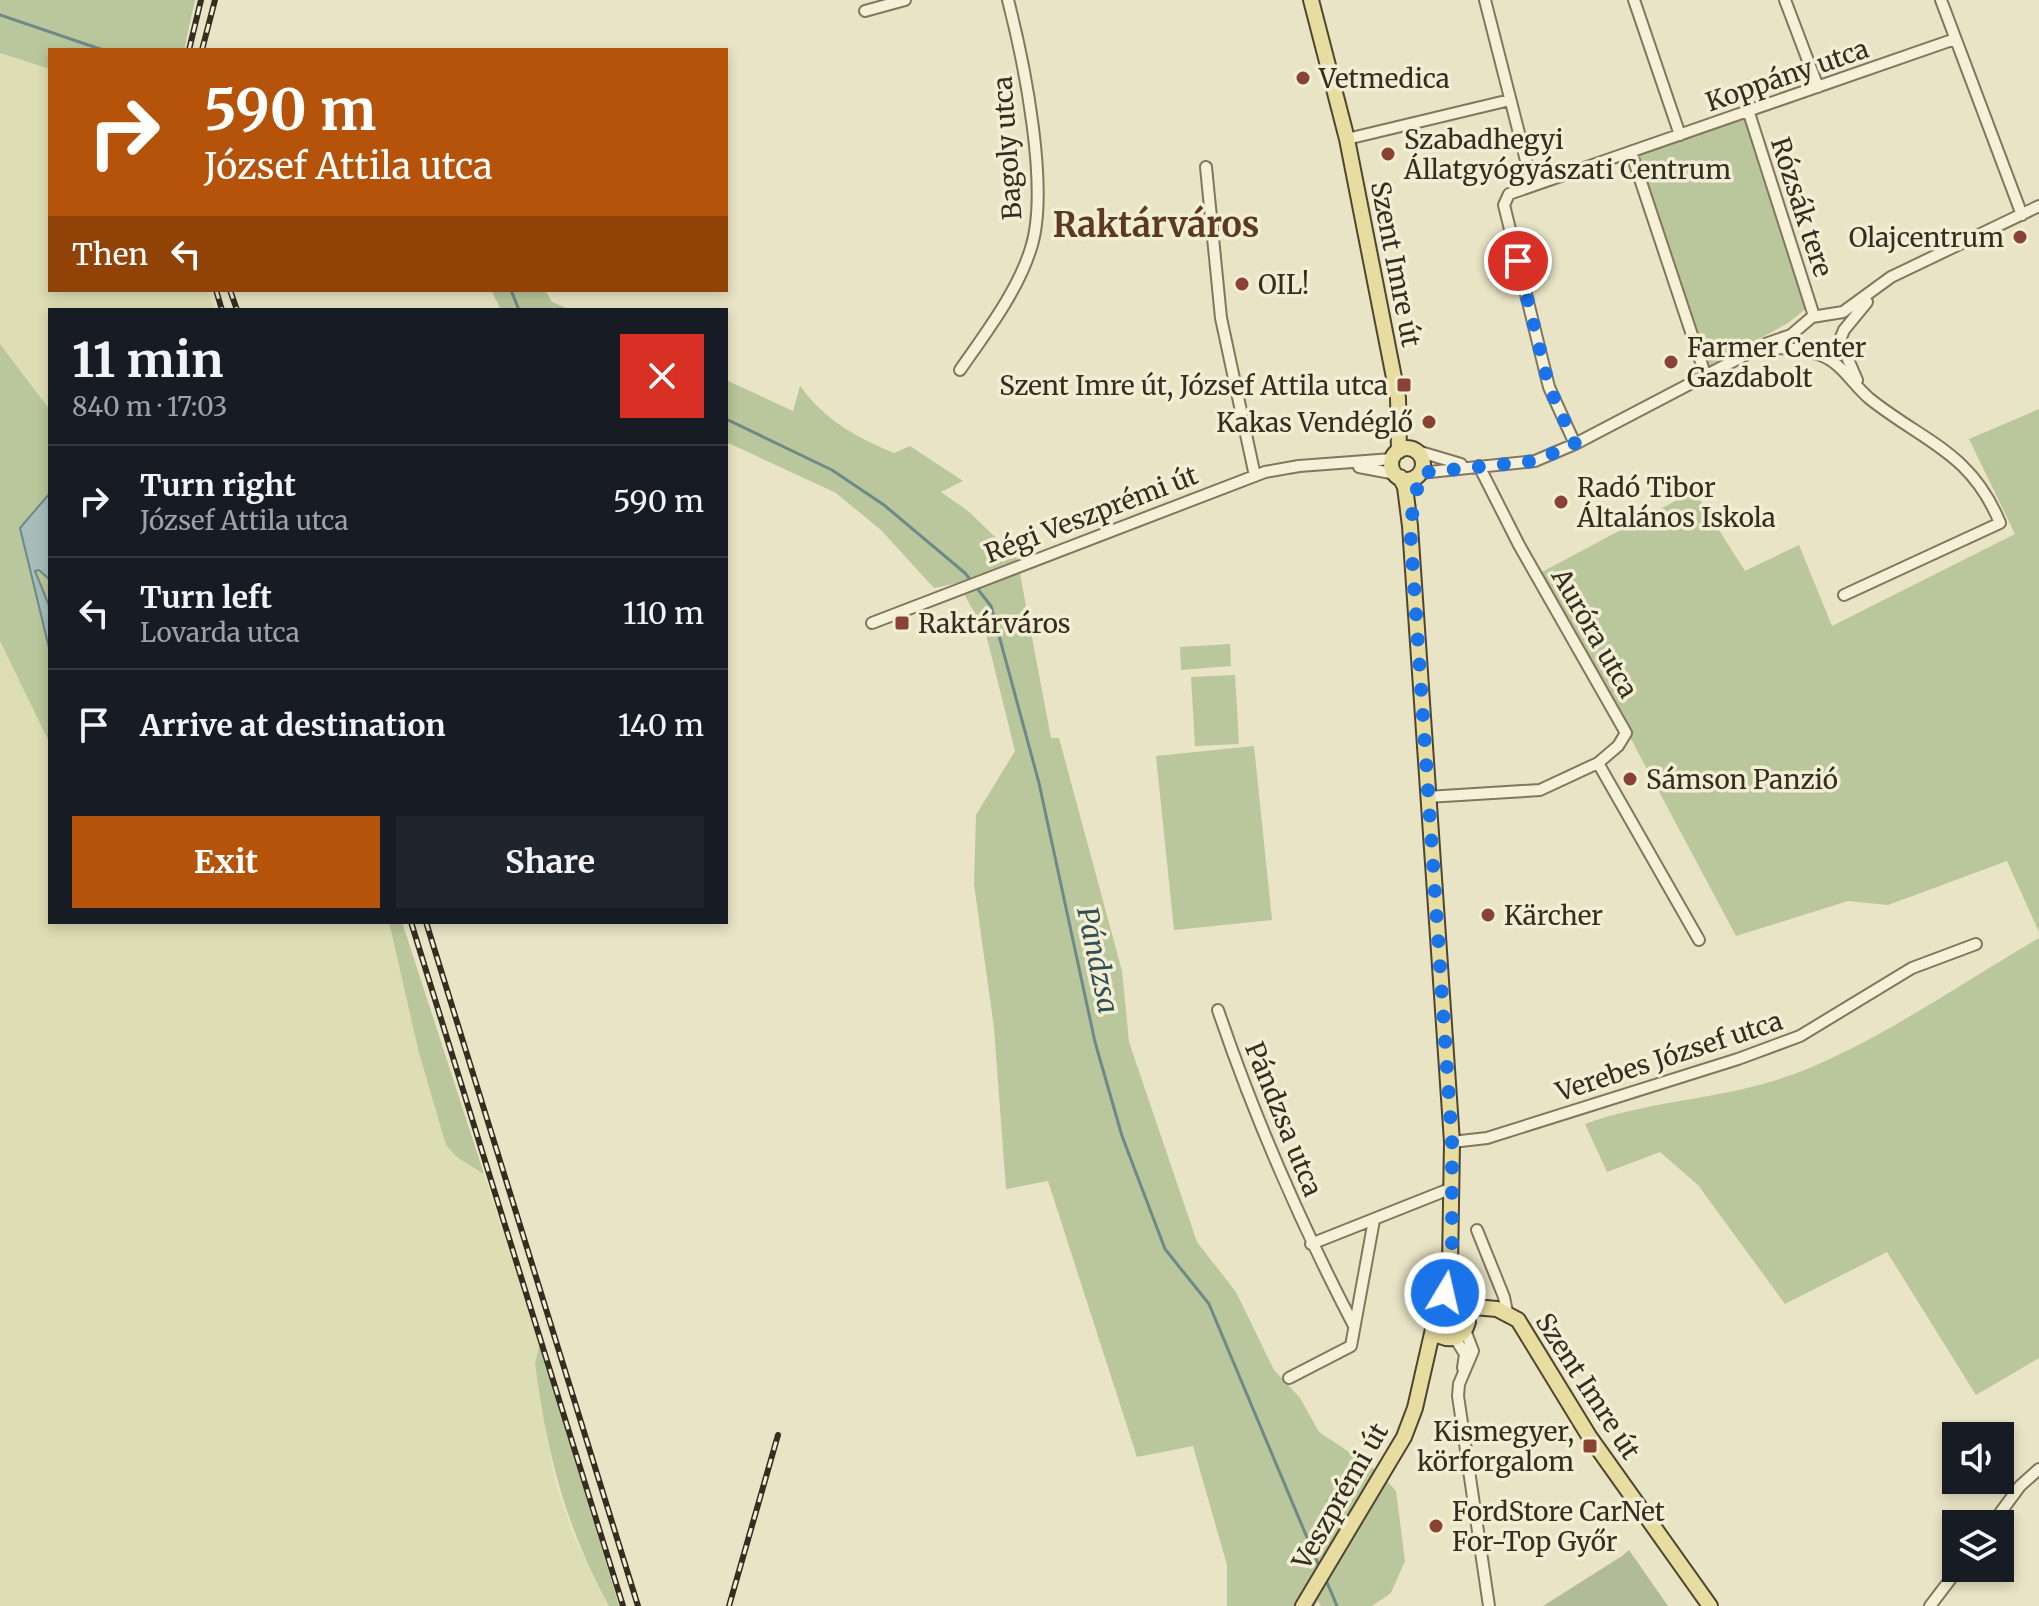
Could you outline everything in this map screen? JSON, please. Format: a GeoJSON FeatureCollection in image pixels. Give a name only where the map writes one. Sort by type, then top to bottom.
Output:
{"type":"FeatureCollection","features":[{"type":"Feature","properties":{"kind":"main road","name":"Szent Imre út"},"geometry":{"type":"LineString","coordinates":[[1311,0],[1347,139],[1398,398],[1410,526],[1452,1142],[1452,1245],[1448,1284],[1438,1305]]}},
{"type":"Feature","properties":{"kind":"main road","name":"Szent Imre út"},"geometry":{"type":"LineString","coordinates":[[1403,460],[1422,459],[1410,526]]}},
{"type":"Feature","properties":{"kind":"main road"},"geometry":{"type":"LineString","coordinates":[[1403,460],[1419,474]]}},
{"type":"Feature","properties":{"kind":"main road","name":"Szent Imre út"},"geometry":{"type":"LineString","coordinates":[[1452,1245],[1460,1304],[1507,1312],[1523,1327],[1589,1436],[1710,1606]]}},
{"type":"Feature","properties":{"kind":"main road"},"geometry":{"type":"LineString","coordinates":[[1449,1301],[1460,1304],[1460,1332],[1440,1336],[1433,1329],[1431,1315],[1438,1305],[1449,1301]]}},
{"type":"Feature","properties":{"kind":"main road","name":"Szent Imre út"},"geometry":{"type":"LineString","coordinates":[[1460,1332],[1481,1315],[1507,1312]]}},
{"type":"Feature","properties":{"kind":"main road","name":"Veszprémi út"},"geometry":{"type":"LineString","coordinates":[[1415,1408],[1433,1329]]}},
{"type":"Feature","properties":{"kind":"main road","name":"Veszprémi út"},"geometry":{"type":"LineString","coordinates":[[1303,1606],[1389,1467],[1426,1388],[1435,1352],[1460,1332]]}},
{"type":"Feature","properties":{"kind":"street"},"geometry":{"type":"LineString","coordinates":[[865,11],[905,0]]}},
{"type":"Feature","properties":{"kind":"street","name":"Bagoly utca"},"geometry":{"type":"LineString","coordinates":[[960,370],[1019,273],[1030,251],[1038,216],[1026,72],[1008,0]]}},
{"type":"Feature","properties":{"kind":"street"},"geometry":{"type":"LineString","coordinates":[[1485,0],[1532,184]]}},
{"type":"Feature","properties":{"kind":"street"},"geometry":{"type":"LineString","coordinates":[[1634,0],[1680,135]]}},
{"type":"Feature","properties":{"kind":"street"},"geometry":{"type":"LineString","coordinates":[[1785,0],[1818,87]]}},
{"type":"Feature","properties":{"kind":"street"},"geometry":{"type":"LineString","coordinates":[[1941,0],[2022,215]]}},
{"type":"Feature","properties":{"kind":"street","name":"Koppány utca"},"geometry":{"type":"LineString","coordinates":[[1575,444],[1549,387],[1504,205],[1513,191],[1749,113],[1955,39]]}},
{"type":"Feature","properties":{"kind":"street"},"geometry":{"type":"LineString","coordinates":[[1347,139],[1510,100]]}},
{"type":"Feature","properties":{"kind":"street","name":"Rózsák tere"},"geometry":{"type":"LineString","coordinates":[[1749,113],[1819,316]]}},
{"type":"Feature","properties":{"kind":"street"},"geometry":{"type":"LineString","coordinates":[[1631,152],[1706,377]]}},
{"type":"Feature","properties":{"kind":"street"},"geometry":{"type":"LineString","coordinates":[[1206,167],[1221,318],[1255,476]]}},
{"type":"Feature","properties":{"kind":"street"},"geometry":{"type":"LineString","coordinates":[[1419,474],[1535,461],[1575,444],[1791,335],[1804,323],[1851,308],[1886,281],[2039,206]]}},
{"type":"Feature","properties":{"kind":"street"},"geometry":{"type":"LineString","coordinates":[[1750,354],[1782,348],[1815,353],[1832,351],[1886,281]]}},
{"type":"Feature","properties":{"kind":"street"},"geometry":{"type":"LineString","coordinates":[[1819,316],[1837,323],[1840,339],[1866,395]]}},
{"type":"Feature","properties":{"kind":"street"},"geometry":{"type":"LineString","coordinates":[[1804,323],[1801,340],[1815,353],[1833,362],[1866,395],[1951,452],[1980,486],[2000,523],[1844,595]]}},
{"type":"Feature","properties":{"kind":"street"},"geometry":{"type":"LineString","coordinates":[[1403,460],[1439,460],[1479,466]]}},
{"type":"Feature","properties":{"kind":"street","name":"Régi Veszprémi út"},"geometry":{"type":"LineString","coordinates":[[872,623],[1255,476],[1299,466],[1403,460]]}},
{"type":"Feature","properties":{"kind":"street","name":"Auróra utca"},"geometry":{"type":"LineString","coordinates":[[1479,466],[1519,545],[1626,733],[1618,746],[1598,763]]}},
{"type":"Feature","properties":{"kind":"street"},"geometry":{"type":"LineString","coordinates":[[1427,797],[1540,790],[1598,763],[1699,940]]}},
{"type":"Feature","properties":{"kind":"street","name":"Verebes József utca"},"geometry":{"type":"LineString","coordinates":[[1452,1142],[1487,1138],[1763,1050],[1800,1036],[1912,968],[1976,944]]}},
{"type":"Feature","properties":{"kind":"street","name":"Pándzsa utca"},"geometry":{"type":"LineString","coordinates":[[1218,1010],[1254,1114],[1311,1244],[1353,1324]]}},
{"type":"Feature","properties":{"kind":"street"},"geometry":{"type":"LineString","coordinates":[[1311,1244],[1452,1188]]}},
{"type":"Feature","properties":{"kind":"street"},"geometry":{"type":"LineString","coordinates":[[1289,1378],[1351,1346],[1374,1220]]}},
{"type":"Feature","properties":{"kind":"street","name":"Szent Imre út"},"geometry":{"type":"LineString","coordinates":[[1477,1230],[1507,1312]]}},
{"type":"Feature","properties":{"kind":"street"},"geometry":{"type":"LineString","coordinates":[[1460,1332],[1465,1354],[1458,1396],[1489,1606]]}},
{"type":"Feature","properties":{"kind":"street"},"geometry":{"type":"LineString","coordinates":[[2002,1510],[2020,1486],[2039,1469]]}},
{"type":"Feature","properties":{"kind":"street"},"geometry":{"type":"LineString","coordinates":[[1930,1606],[1948,1582]]}},
{"type":"Feature","properties":{"kind":"green space"},"geometry":{"type":"Polygon","coordinates":[[[0,0],[195,0],[184,48],[48,48],[48,68],[0,53],[0,0]]]}},
{"type":"Feature","properties":{"kind":"green space"},"geometry":{"type":"Polygon","coordinates":[[[0,53],[48,68],[48,292],[209,292],[213,308],[48,308],[48,407],[0,344],[0,53]]]}},
{"type":"Feature","properties":{"kind":"green space"},"geometry":{"type":"Polygon","coordinates":[[[1746,117],[1807,308],[1788,323],[1708,367],[1636,154],[1746,117]]]}},
{"type":"Feature","properties":{"kind":"green space"},"geometry":{"type":"Polygon","coordinates":[[[492,292],[546,292],[552,302],[566,308],[500,308],[492,292]]]}},
{"type":"Feature","properties":{"kind":"green space"},"geometry":{"type":"Polygon","coordinates":[[[0,344],[48,407],[48,495],[20,528],[48,644],[48,740],[0,641],[0,344]]]}},
{"type":"Feature","properties":{"kind":"green space"},"geometry":{"type":"Polygon","coordinates":[[[728,381],[793,411],[800,386],[820,409],[854,434],[894,453],[910,446],[963,481],[941,492],[968,511],[1017,558],[1051,738],[1059,738],[1122,971],[1129,1042],[1197,1242],[1236,1292],[1274,1370],[1300,1398],[1319,1432],[1379,1472],[1396,1491],[1405,1561],[1391,1593],[1372,1606],[1321,1606],[1318,1601],[1315,1606],[1227,1606],[1227,1565],[1193,1446],[1137,1457],[1048,1181],[1006,1189],[994,1028],[974,884],[976,815],[1015,751],[986,634],[958,583],[934,588],[881,530],[836,493],[728,443],[728,381]]]}},
{"type":"Feature","properties":{"kind":"green space"},"geometry":{"type":"Polygon","coordinates":[[[2039,409],[2039,932],[2007,861],[1888,905],[1848,901],[1736,936],[1542,572],[1694,491],[1745,571],[1799,545],[1832,626],[2015,534],[1969,439],[2039,409]]]}},
{"type":"Feature","properties":{"kind":"green space"},"geometry":{"type":"Polygon","coordinates":[[[39,570],[48,578],[48,603],[35,571],[39,570]]]}},
{"type":"Feature","properties":{"kind":"green space"},"geometry":{"type":"Polygon","coordinates":[[[0,641],[48,740],[48,924],[389,924],[419,1053],[458,1158],[484,1174],[540,1344],[535,1363],[555,1482],[575,1539],[609,1606],[0,1606],[0,641]]]}},
{"type":"Feature","properties":{"kind":"green space"},"geometry":{"type":"Polygon","coordinates":[[[1230,644],[1231,666],[1181,670],[1180,647],[1230,644]]]}},
{"type":"Feature","properties":{"kind":"green space"},"geometry":{"type":"Polygon","coordinates":[[[1235,675],[1239,744],[1195,746],[1191,677],[1235,675]]]}},
{"type":"Feature","properties":{"kind":"green space"},"geometry":{"type":"Polygon","coordinates":[[[1254,746],[1272,920],[1174,930],[1156,756],[1254,746]]]}},
{"type":"Feature","properties":{"kind":"green space"},"geometry":{"type":"Polygon","coordinates":[[[389,924],[403,924],[484,1174],[458,1158],[446,1145],[419,1053],[389,924]]]}},
{"type":"Feature","properties":{"kind":"green space"},"geometry":{"type":"Polygon","coordinates":[[[2039,938],[2039,1358],[1976,1395],[1887,1252],[1785,1304],[1698,1185],[1660,1152],[1607,1172],[1585,1124],[1631,1111],[1747,1088],[1804,1070],[1907,1018],[2039,938]]]}},
{"type":"Feature","properties":{"kind":"green space"},"geometry":{"type":"Polygon","coordinates":[[[540,1344],[619,1606],[609,1606],[569,1518],[545,1428],[535,1363],[540,1344]]]}},
{"type":"Feature","properties":{"kind":"green space"},"geometry":{"type":"Polygon","coordinates":[[[1629,1550],[1668,1606],[1543,1606],[1622,1556],[1629,1550]]]}},
{"type":"Feature","properties":{"kind":"water"},"geometry":{"type":"Polygon","coordinates":[[[48,495],[48,578],[39,570],[35,571],[48,603],[48,644],[20,528],[48,495]]]}},
{"type":"Feature","properties":{"kind":"waterway","name":"Pándzsa"},"geometry":{"type":"LineString","coordinates":[[0,15],[97,48]]}},
{"type":"Feature","properties":{"kind":"waterway","name":"Pándzsa"},"geometry":{"type":"LineString","coordinates":[[512,292],[518,308]]}},
{"type":"Feature","properties":{"kind":"waterway","name":"Pándzsa"},"geometry":{"type":"LineString","coordinates":[[728,420],[832,470],[884,505],[965,573],[991,606],[1039,783],[1095,1042],[1122,1136],[1165,1249],[1209,1304],[1319,1566]]}},
{"type":"Feature","properties":{"kind":"waterway","name":"Pándzsa"},"geometry":{"type":"LineString","coordinates":[[1326,1580],[1337,1606]]}},
{"type":"Feature","properties":{"kind":"railway"},"geometry":{"type":"LineString","coordinates":[[189,48],[201,0]]}},
{"type":"Feature","properties":{"kind":"railway"},"geometry":{"type":"LineString","coordinates":[[203,48],[215,0]]}},
{"type":"Feature","properties":{"kind":"railway"},"geometry":{"type":"LineString","coordinates":[[217,292],[221,308]]}},
{"type":"Feature","properties":{"kind":"railway"},"geometry":{"type":"LineString","coordinates":[[231,292],[236,308]]}},
{"type":"Feature","properties":{"kind":"railway"},"geometry":{"type":"LineString","coordinates":[[412,924],[623,1606]]}},
{"type":"Feature","properties":{"kind":"railway"},"geometry":{"type":"LineString","coordinates":[[427,924],[638,1606]]}},
{"type":"Feature","properties":{"kind":"railway"},"geometry":{"type":"LineString","coordinates":[[729,1606],[778,1435]]}},
{"type":"Feature","properties":{"kind":"place","name":"Vetmedica"},"geometry":{"type":"Point","coordinates":[1303,78]}},
{"type":"Feature","properties":{"kind":"place","name":"Szabadhegyi Állatgyógyászati Centrum"},"geometry":{"type":"Point","coordinates":[1388,154]}},
{"type":"Feature","properties":{"kind":"place","name":"Olajcentrum"},"geometry":{"type":"Point","coordinates":[2020,237]}},
{"type":"Feature","properties":{"kind":"place","name":"OIL!"},"geometry":{"type":"Point","coordinates":[1242,284]}},
{"type":"Feature","properties":{"kind":"place","name":"Farmer Center Gazdabolt"},"geometry":{"type":"Point","coordinates":[1671,362]}},
{"type":"Feature","properties":{"kind":"place","name":"Szent Imre út, József Attila utca"},"geometry":{"type":"Point","coordinates":[1404,385]}},
{"type":"Feature","properties":{"kind":"place","name":"Kakas Vendéglő"},"geometry":{"type":"Point","coordinates":[1429,422]}},
{"type":"Feature","properties":{"kind":"place","name":"Radó Tibor Általános Iskola"},"geometry":{"type":"Point","coordinates":[1561,502]}},
{"type":"Feature","properties":{"kind":"place","name":"Raktárváros"},"geometry":{"type":"Point","coordinates":[902,623]}},
{"type":"Feature","properties":{"kind":"place","name":"Sámson Panzió"},"geometry":{"type":"Point","coordinates":[1630,779]}},
{"type":"Feature","properties":{"kind":"place","name":"Kärcher"},"geometry":{"type":"Point","coordinates":[1488,915]}},
{"type":"Feature","properties":{"kind":"place","name":"Kismegyer, körforgalom"},"geometry":{"type":"Point","coordinates":[1590,1446]}},
{"type":"Feature","properties":{"kind":"place","name":"FordStore CarNet For-Top Győr"},"geometry":{"type":"Point","coordinates":[1436,1526]}},
{"type":"Feature","properties":{"kind":"district","name":"Raktárváros"},"geometry":{"type":"Point","coordinates":[1156,225]}},
{"type":"Feature","properties":{"kind":"route"},"geometry":{"type":"LineString","coordinates":[[1445,1293],[1452,1245],[1452,1142],[1410,526],[1420,473],[1535,461],[1575,444],[1549,387],[1518,261]]}}]}
